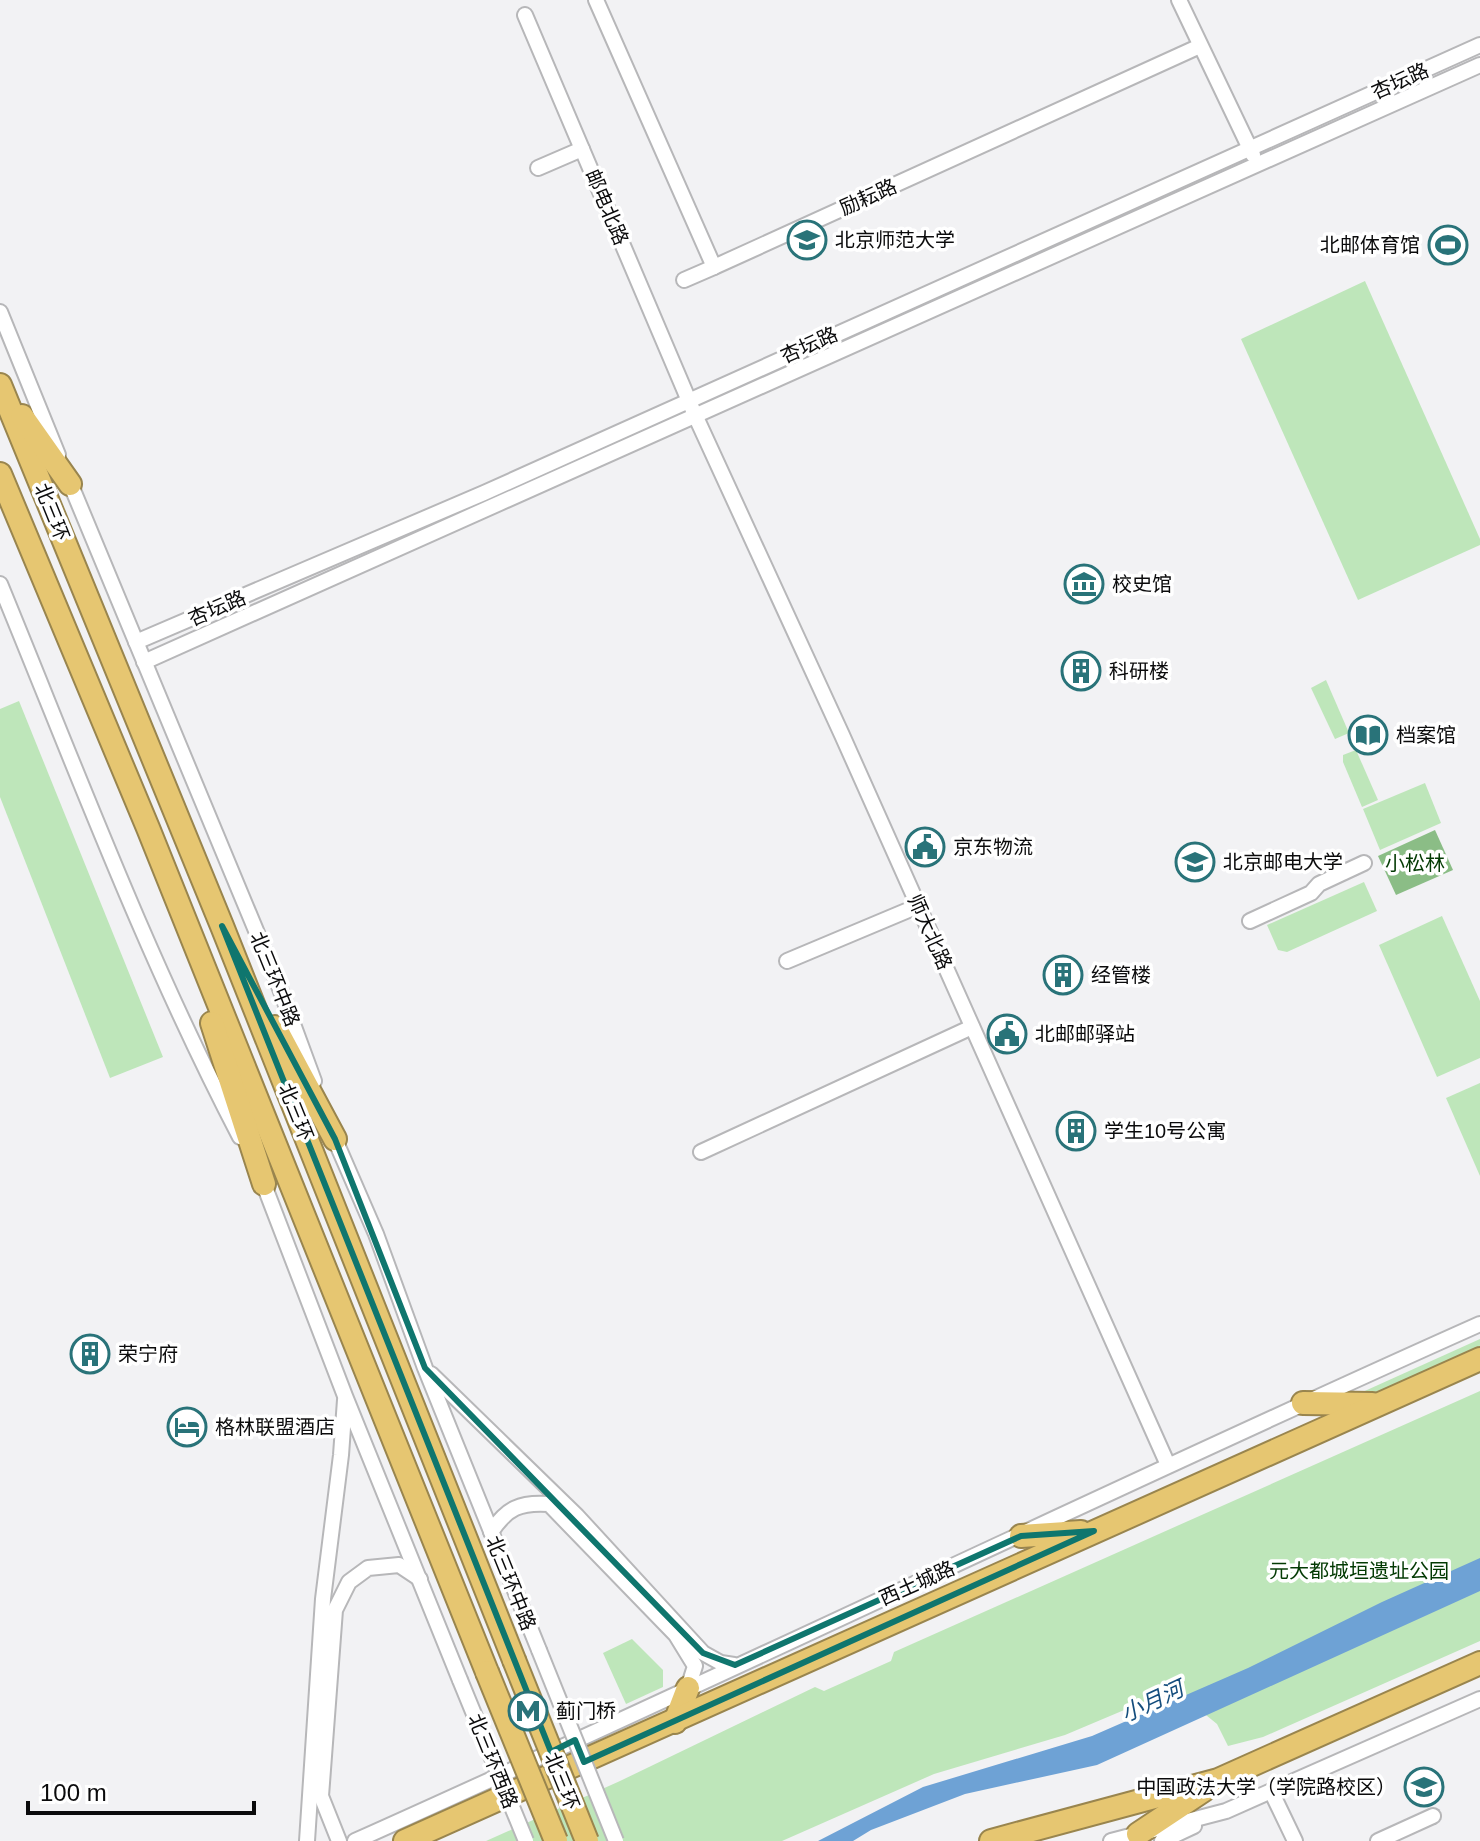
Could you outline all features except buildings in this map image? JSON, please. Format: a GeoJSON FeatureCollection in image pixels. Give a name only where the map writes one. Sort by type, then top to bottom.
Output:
{"type":"FeatureCollection","features":[{"type":"Feature","properties":{"kind":"highway"},"geometry":{"type":"LineString","coordinates":[[0,385],[70,484]]}},
{"type":"Feature","properties":{"kind":"highway","name":"北三环"},"geometry":{"type":"LineString","coordinates":[[0,385],[222,926],[587,1841]]}},
{"type":"Feature","properties":{"kind":"highway","name":"北三环"},"geometry":{"type":"LineString","coordinates":[[1,478],[148,828],[556,1841]]}},
{"type":"Feature","properties":{"kind":"highway"},"geometry":{"type":"LineString","coordinates":[[148,828],[264,1184]]}},
{"type":"Feature","properties":{"kind":"highway"},"geometry":{"type":"LineString","coordinates":[[222,926],[335,1139]]}},
{"type":"Feature","properties":{"kind":"highway","name":"西土城路"},"geometry":{"type":"LineString","coordinates":[[405,1841],[1480,1359]]}},
{"type":"Feature","properties":{"kind":"highway"},"geometry":{"type":"LineString","coordinates":[[1303,1403],[1381,1404]]}},
{"type":"Feature","properties":{"kind":"highway"},"geometry":{"type":"LineString","coordinates":[[1021,1536],[1094,1531]]}},
{"type":"Feature","properties":{"kind":"highway"},"geometry":{"type":"LineString","coordinates":[[991,1841],[1218,1780],[1480,1663]]}},
{"type":"Feature","properties":{"kind":"highway"},"geometry":{"type":"LineString","coordinates":[[675,1722],[688,1688]]}},
{"type":"Feature","properties":{"kind":"highway"},"geometry":{"type":"LineString","coordinates":[[1132,1837],[1218,1780]]}},
{"type":"Feature","properties":{"kind":"street"},"geometry":{"type":"LineString","coordinates":[[596,0],[714,267]]}},
{"type":"Feature","properties":{"kind":"street"},"geometry":{"type":"LineString","coordinates":[[1179,0],[1258,164]]}},
{"type":"Feature","properties":{"kind":"street","name":"邮电北路"},"geometry":{"type":"LineString","coordinates":[[525,15],[689,400]]}},
{"type":"Feature","properties":{"kind":"street","name":"杏坛路"},"geometry":{"type":"LineString","coordinates":[[136,642],[484,493],[1480,45]]}},
{"type":"Feature","properties":{"kind":"street","name":"励耘路"},"geometry":{"type":"LineString","coordinates":[[684,280],[1200,46]]}},
{"type":"Feature","properties":{"kind":"street","name":"杏坛路"},"geometry":{"type":"LineString","coordinates":[[144,662],[1480,65]]}},
{"type":"Feature","properties":{"kind":"street"},"geometry":{"type":"LineString","coordinates":[[538,168],[582,149]]}},
{"type":"Feature","properties":{"kind":"street","name":"北三环中路"},"geometry":{"type":"LineString","coordinates":[[0,312],[279,986],[425,1368],[616,1841]]}},
{"type":"Feature","properties":{"kind":"street","name":"师大北路"},"geometry":{"type":"LineString","coordinates":[[689,400],[1168,1465]]}},
{"type":"Feature","properties":{"kind":"street"},"geometry":{"type":"LineString","coordinates":[[0,584],[196,1053],[264,1184],[345,1396],[420,1579]]}},
{"type":"Feature","properties":{"kind":"street"},"geometry":{"type":"LineString","coordinates":[[1250,921],[1313,899],[1319,884],[1364,863]]}},
{"type":"Feature","properties":{"kind":"street"},"geometry":{"type":"LineString","coordinates":[[787,961],[918,906]]}},
{"type":"Feature","properties":{"kind":"street"},"geometry":{"type":"LineString","coordinates":[[701,1152],[972,1027]]}},
{"type":"Feature","properties":{"kind":"street","name":"西土城路"},"geometry":{"type":"LineString","coordinates":[[355,1841],[1480,1324]]}},
{"type":"Feature","properties":{"kind":"street"},"geometry":{"type":"LineString","coordinates":[[425,1368],[577,1516],[703,1653],[721,1663],[735,1665]]}},
{"type":"Feature","properties":{"kind":"street"},"geometry":{"type":"LineString","coordinates":[[307,1841],[323,1599],[345,1396]]}},
{"type":"Feature","properties":{"kind":"street"},"geometry":{"type":"LineString","coordinates":[[491,1532],[502,1516],[519,1506],[549,1504],[676,1635],[695,1666],[688,1688]]}},
{"type":"Feature","properties":{"kind":"street"},"geometry":{"type":"LineString","coordinates":[[339,1841],[321,1796],[335,1610],[349,1582],[368,1568],[399,1565],[420,1579]]}},
{"type":"Feature","properties":{"kind":"street","name":"北三环西路"},"geometry":{"type":"LineString","coordinates":[[420,1579],[526,1841]]}},
{"type":"Feature","properties":{"kind":"street"},"geometry":{"type":"LineString","coordinates":[[1162,1841],[1480,1699]]}},
{"type":"Feature","properties":{"kind":"street"},"geometry":{"type":"LineString","coordinates":[[1271,1791],[1295,1841]]}},
{"type":"Feature","properties":{"kind":"street"},"geometry":{"type":"LineString","coordinates":[[1111,1841],[1226,1811]]}},
{"type":"Feature","properties":{"kind":"street"},"geometry":{"type":"LineString","coordinates":[[1378,1841],[1433,1816]]}},
{"type":"Feature","properties":{"kind":"highlighted area"},"geometry":{"type":"Polygon","coordinates":[[[222,926],[335,1139],[425,1368],[703,1653],[735,1665],[1021,1536],[1094,1531],[584,1762],[575,1740],[551,1752],[222,926]]]}},
{"type":"Feature","properties":{"kind":"green space"},"geometry":{"type":"Polygon","coordinates":[[[1365,281],[1480,545],[1358,600],[1241,339],[1365,281]]]}},
{"type":"Feature","properties":{"kind":"green space"},"geometry":{"type":"Polygon","coordinates":[[[1326,680],[1349,733],[1335,739],[1311,688],[1326,680]]]}},
{"type":"Feature","properties":{"kind":"green space"},"geometry":{"type":"Polygon","coordinates":[[[19,701],[163,1057],[110,1078],[0,797],[0,709],[19,701]]]}},
{"type":"Feature","properties":{"kind":"green space"},"geometry":{"type":"Polygon","coordinates":[[[1356,750],[1378,800],[1362,807],[1343,762],[1343,755],[1356,750]]]}},
{"type":"Feature","properties":{"kind":"green space"},"geometry":{"type":"Polygon","coordinates":[[[1425,783],[1441,823],[1380,850],[1363,809],[1425,783]]]}},
{"type":"Feature","properties":{"kind":"green space","name":"小松林"},"geometry":{"type":"Polygon","coordinates":[[[1435,830],[1453,870],[1396,895],[1378,856],[1435,830]]]}},
{"type":"Feature","properties":{"kind":"green space"},"geometry":{"type":"Polygon","coordinates":[[[1364,882],[1377,911],[1287,952],[1278,950],[1267,925],[1364,882]]]}},
{"type":"Feature","properties":{"kind":"green space"},"geometry":{"type":"Polygon","coordinates":[[[1442,916],[1480,1001],[1480,1058],[1437,1077],[1379,945],[1442,916]]]}},
{"type":"Feature","properties":{"kind":"green space"},"geometry":{"type":"Polygon","coordinates":[[[1480,1083],[1480,1176],[1446,1098],[1480,1083]]]}},
{"type":"Feature","properties":{"kind":"green space"},"geometry":{"type":"Polygon","coordinates":[[[1480,1339],[1480,1346],[1361,1400],[1347,1399],[1480,1339]]]}},
{"type":"Feature","properties":{"kind":"green space","name":"元大都城垣遗址公园"},"geometry":{"type":"Polygon","coordinates":[[[1480,1391],[1480,1641],[1263,1737],[1228,1746],[1217,1724],[1174,1689],[1065,1735],[934,1774],[782,1841],[486,1841],[620,1781],[815,1687],[824,1691],[891,1661],[894,1652],[1480,1391]]]}},
{"type":"Feature","properties":{"kind":"green space"},"geometry":{"type":"Polygon","coordinates":[[[632,1639],[663,1670],[663,1687],[626,1704],[603,1653],[632,1639]]]}},
{"type":"Feature","properties":{"kind":"water"},"geometry":{"type":"Polygon","coordinates":[[[1480,1558],[1480,1591],[1097,1765],[965,1794],[871,1830],[853,1841],[818,1841],[923,1787],[1092,1736],[1248,1668],[1480,1558]]]}},
{"type":"Feature","properties":{"kind":"place","name":"北京师范大学"},"geometry":{"type":"Point","coordinates":[807,240]}},
{"type":"Feature","properties":{"kind":"place","name":"北邮体育馆"},"geometry":{"type":"Point","coordinates":[1448,245]}},
{"type":"Feature","properties":{"kind":"place","name":"校史馆"},"geometry":{"type":"Point","coordinates":[1084,584]}},
{"type":"Feature","properties":{"kind":"place","name":"科研楼"},"geometry":{"type":"Point","coordinates":[1081,671]}},
{"type":"Feature","properties":{"kind":"place","name":"档案馆"},"geometry":{"type":"Point","coordinates":[1368,735]}},
{"type":"Feature","properties":{"kind":"place","name":"京东物流"},"geometry":{"type":"Point","coordinates":[925,847]}},
{"type":"Feature","properties":{"kind":"place","name":"北京邮电大学"},"geometry":{"type":"Point","coordinates":[1195,862]}},
{"type":"Feature","properties":{"kind":"place","name":"经管楼"},"geometry":{"type":"Point","coordinates":[1063,975]}},
{"type":"Feature","properties":{"kind":"place","name":"北邮邮驿站"},"geometry":{"type":"Point","coordinates":[1007,1034]}},
{"type":"Feature","properties":{"kind":"place","name":"学生10号公寓"},"geometry":{"type":"Point","coordinates":[1076,1131]}},
{"type":"Feature","properties":{"kind":"place","name":"荣宁府"},"geometry":{"type":"Point","coordinates":[90,1354]}},
{"type":"Feature","properties":{"kind":"place","name":"格林联盟酒店"},"geometry":{"type":"Point","coordinates":[187,1427]}},
{"type":"Feature","properties":{"kind":"place","name":"蓟门桥"},"geometry":{"type":"Point","coordinates":[528,1711]}},
{"type":"Feature","properties":{"kind":"place","name":"中国政法大学（学院路校区）"},"geometry":{"type":"Point","coordinates":[1424,1787]}},
{"type":"Feature","properties":{"kind":"water label","name":"小月河"},"geometry":{"type":"Point","coordinates":[1152,1701]}}]}
